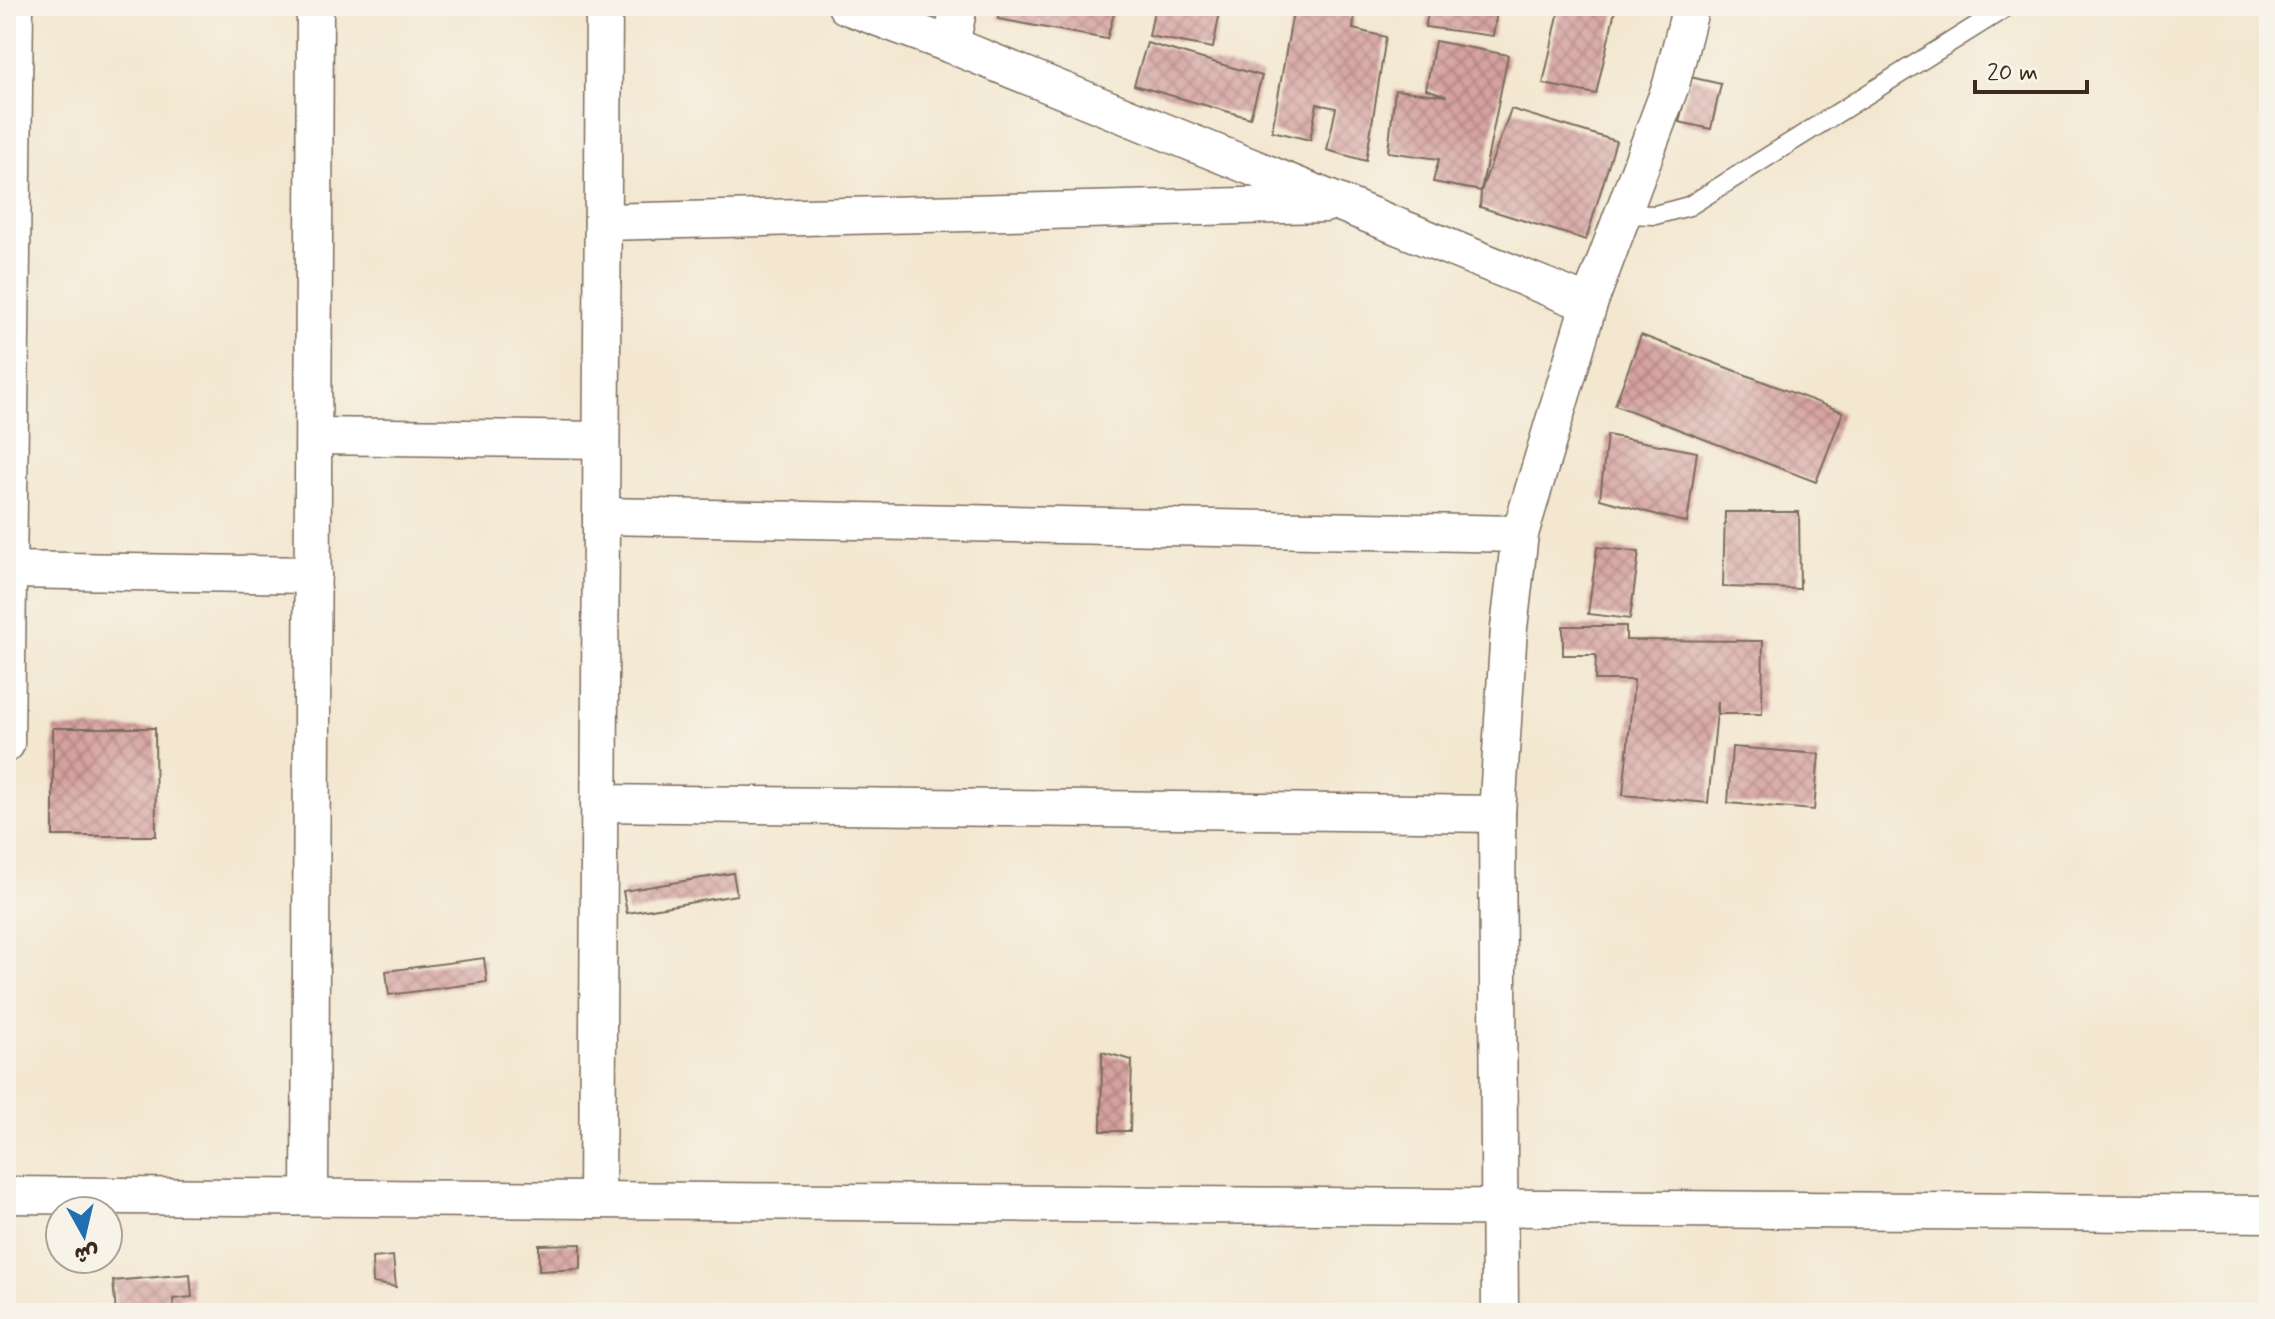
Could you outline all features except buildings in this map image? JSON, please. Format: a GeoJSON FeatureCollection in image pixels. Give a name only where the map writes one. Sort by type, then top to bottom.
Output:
{"type":"FeatureCollection","features":[{"type":"Feature","properties":{"kind":"street"},"geometry":{"type":"LineString","coordinates":[[6,744],[10,152],[15,6]]}},
{"type":"Feature","properties":{"kind":"street"},"geometry":{"type":"LineString","coordinates":[[310,1197],[315,6]]}},
{"type":"Feature","properties":{"kind":"street"},"geometry":{"type":"LineString","coordinates":[[597,1200],[604,6]]}},
{"type":"Feature","properties":{"kind":"street"},"geometry":{"type":"LineString","coordinates":[[846,6],[951,45],[1589,304]]}},
{"type":"Feature","properties":{"kind":"street"},"geometry":{"type":"LineString","coordinates":[[951,45],[959,6]]}},
{"type":"Feature","properties":{"kind":"street"},"geometry":{"type":"LineString","coordinates":[[1500,1313],[1497,814],[1509,628],[1520,534],[1589,304],[1671,85],[1691,6]]}},
{"type":"Feature","properties":{"kind":"street"},"geometry":{"type":"LineString","coordinates":[[603,222],[1341,203]]}},
{"type":"Feature","properties":{"kind":"street"},"geometry":{"type":"LineString","coordinates":[[314,436],[601,440]]}},
{"type":"Feature","properties":{"kind":"street"},"geometry":{"type":"LineString","coordinates":[[601,516],[1520,534]]}},
{"type":"Feature","properties":{"kind":"street"},"geometry":{"type":"LineString","coordinates":[[8,570],[313,575]]}},
{"type":"Feature","properties":{"kind":"street"},"geometry":{"type":"LineString","coordinates":[[599,803],[1497,814]]}},
{"type":"Feature","properties":{"kind":"street"},"geometry":{"type":"LineString","coordinates":[[6,1195],[1501,1205],[2269,1214]]}},
{"type":"Feature","properties":{"kind":"lane"},"geometry":{"type":"LineString","coordinates":[[1623,214],[1655,215],[1689,206],[2008,6]]}}]}
